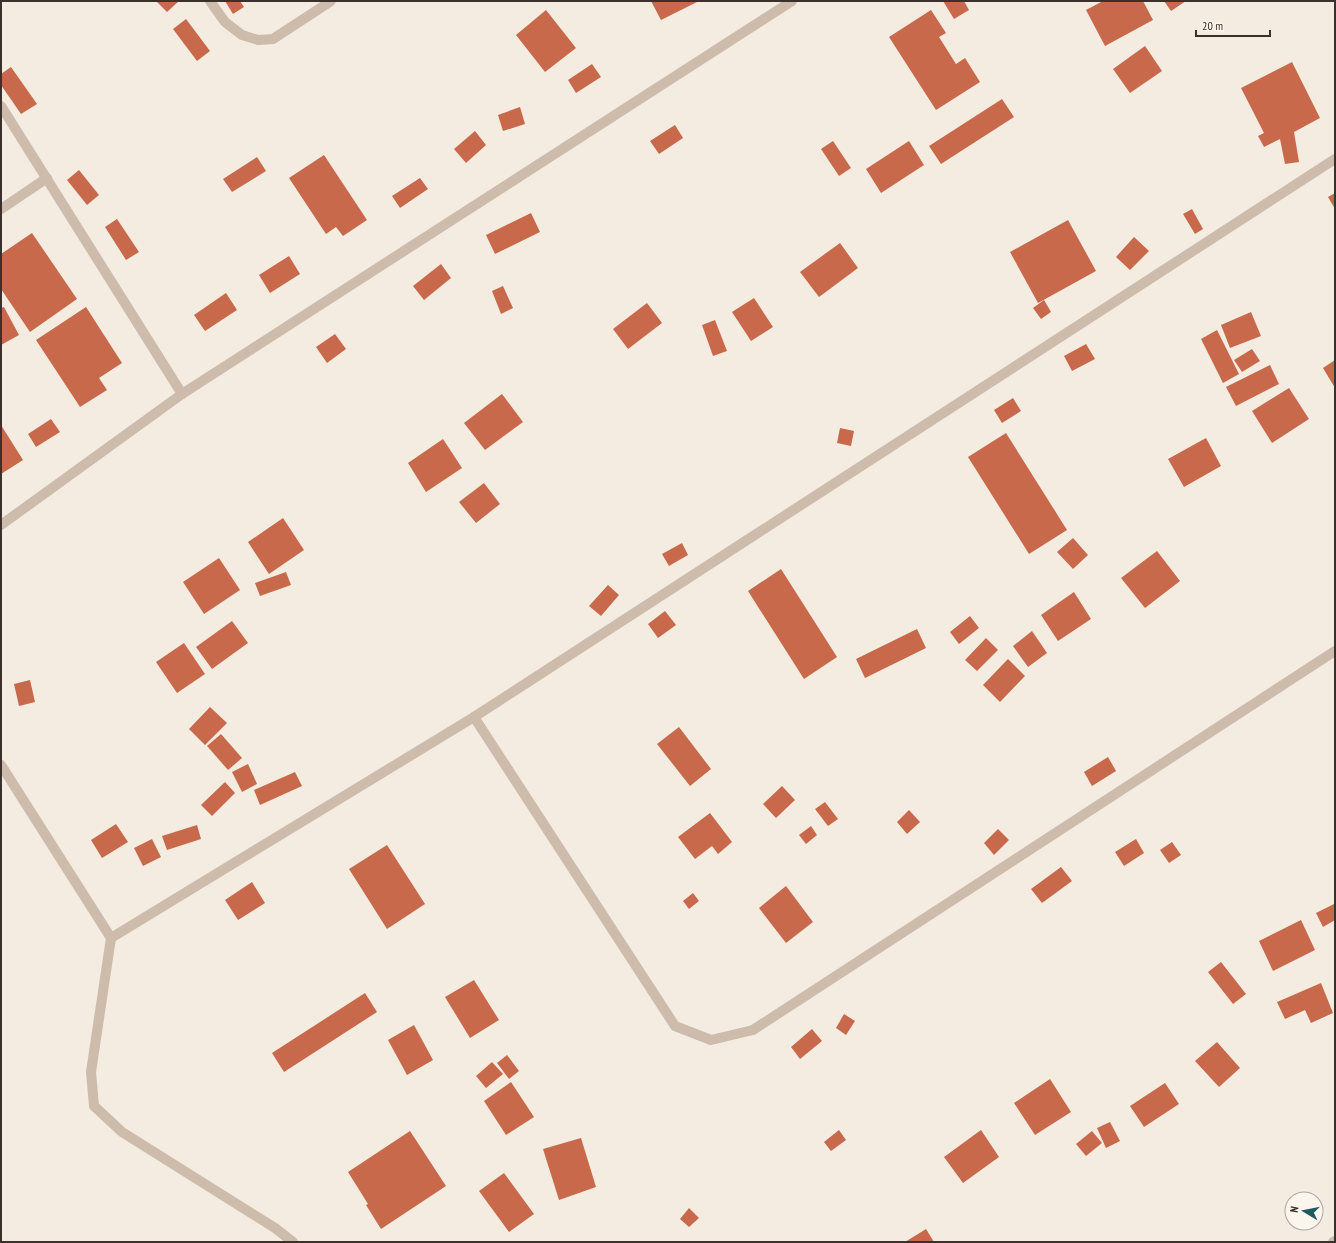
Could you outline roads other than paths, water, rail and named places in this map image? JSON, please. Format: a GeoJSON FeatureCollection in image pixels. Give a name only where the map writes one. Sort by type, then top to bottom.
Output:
{"type":"FeatureCollection","features":[{"type":"Feature","properties":{"kind":"street"},"geometry":{"type":"LineString","coordinates":[[210,1],[225,22],[242,35],[258,40],[273,39],[331,1]]}},
{"type":"Feature","properties":{"kind":"street"},"geometry":{"type":"LineString","coordinates":[[1,525],[182,394],[792,1]]}},
{"type":"Feature","properties":{"kind":"street"},"geometry":{"type":"LineString","coordinates":[[1,106],[182,394]]}},
{"type":"Feature","properties":{"kind":"street"},"geometry":{"type":"LineString","coordinates":[[111,938],[474,717],[1335,159]]}},
{"type":"Feature","properties":{"kind":"street"},"geometry":{"type":"LineString","coordinates":[[1,210],[47,178]]}},
{"type":"Feature","properties":{"kind":"street"},"geometry":{"type":"LineString","coordinates":[[474,717],[675,1026],[711,1040],[753,1030],[1335,650]]}},
{"type":"Feature","properties":{"kind":"street"},"geometry":{"type":"LineString","coordinates":[[1,765],[111,938],[91,1072],[94,1106],[122,1132],[275,1228],[293,1242]]}}]}
